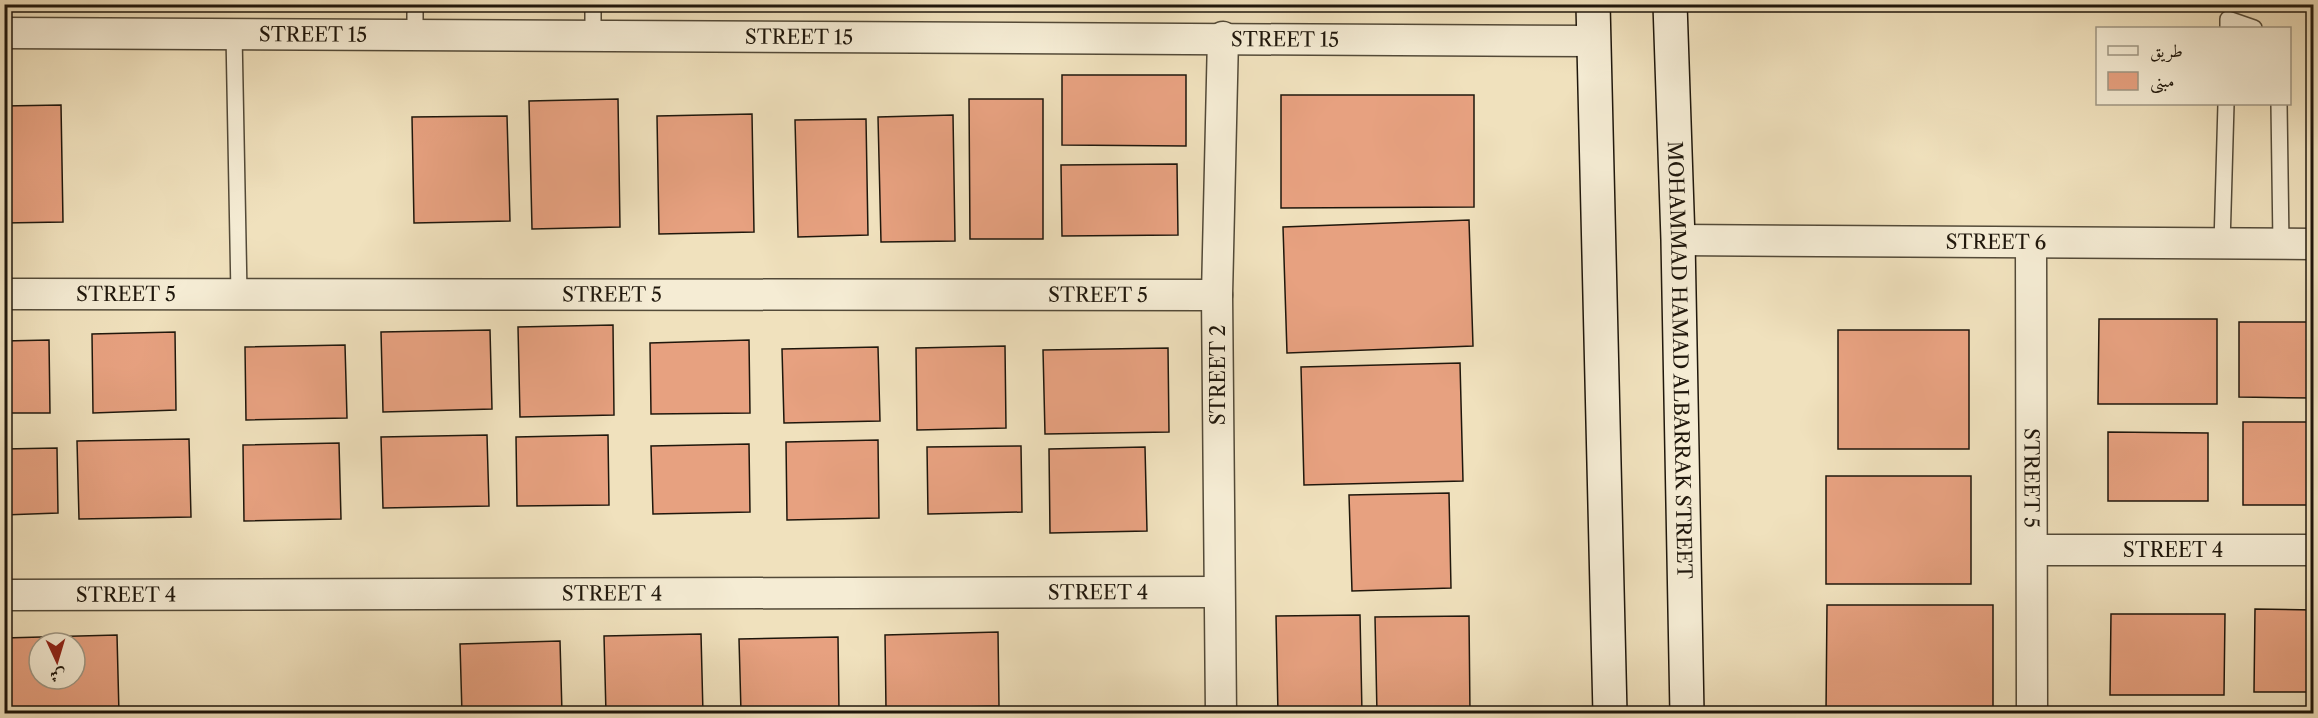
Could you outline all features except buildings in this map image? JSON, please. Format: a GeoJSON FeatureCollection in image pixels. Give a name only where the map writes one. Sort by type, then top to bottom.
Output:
{"type":"FeatureCollection","features":[{"type":"Feature","properties":{"kind":"street"},"geometry":{"type":"LineString","coordinates":[[1593,4],[1610,714]]}},
{"type":"Feature","properties":{"kind":"street","name":"MOHAMMAD HAMAD ALBARRAK STREET"},"geometry":{"type":"LineString","coordinates":[[1670,4],[1678,240],[1687,714]]}},
{"type":"Feature","properties":{"kind":"street","name":"STREET 15"},"geometry":{"type":"LineString","coordinates":[[4,33],[1223,37],[1594,41]]}},
{"type":"Feature","properties":{"kind":"street","name":"STREET 2"},"geometry":{"type":"LineString","coordinates":[[1221,714],[1218,592],[1217,294],[1223,37]]}},
{"type":"Feature","properties":{"kind":"street","name":"STREET 6"},"geometry":{"type":"LineString","coordinates":[[1678,240],[2313,244]]}},
{"type":"Feature","properties":{"kind":"street","name":"STREET 5"},"geometry":{"type":"LineString","coordinates":[[2031,244],[2032,714]]}},
{"type":"Feature","properties":{"kind":"street","name":"STREET 5"},"geometry":{"type":"LineString","coordinates":[[4,294],[1217,294]]}},
{"type":"Feature","properties":{"kind":"street","name":"STREET 4"},"geometry":{"type":"LineString","coordinates":[[2033,550],[2313,550]]}},
{"type":"Feature","properties":{"kind":"street","name":"STREET 4"},"geometry":{"type":"LineString","coordinates":[[4,595],[1218,592]]}},
{"type":"Feature","properties":{"kind":"lane"},"geometry":{"type":"LineString","coordinates":[[415,4],[415,34]]}},
{"type":"Feature","properties":{"kind":"lane"},"geometry":{"type":"LineString","coordinates":[[593,4],[593,35]]}},
{"type":"Feature","properties":{"kind":"lane"},"geometry":{"type":"LineString","coordinates":[[2228,27],[2228,19],[2251,27]]}},
{"type":"Feature","properties":{"kind":"lane"},"geometry":{"type":"LineString","coordinates":[[234,34],[240,294]]}},
{"type":"Feature","properties":{"kind":"lane"},"geometry":{"type":"LineString","coordinates":[[2222,244],[2226,105]]}},
{"type":"Feature","properties":{"kind":"lane"},"geometry":{"type":"LineString","coordinates":[[2278,105],[2281,244]]}}]}
